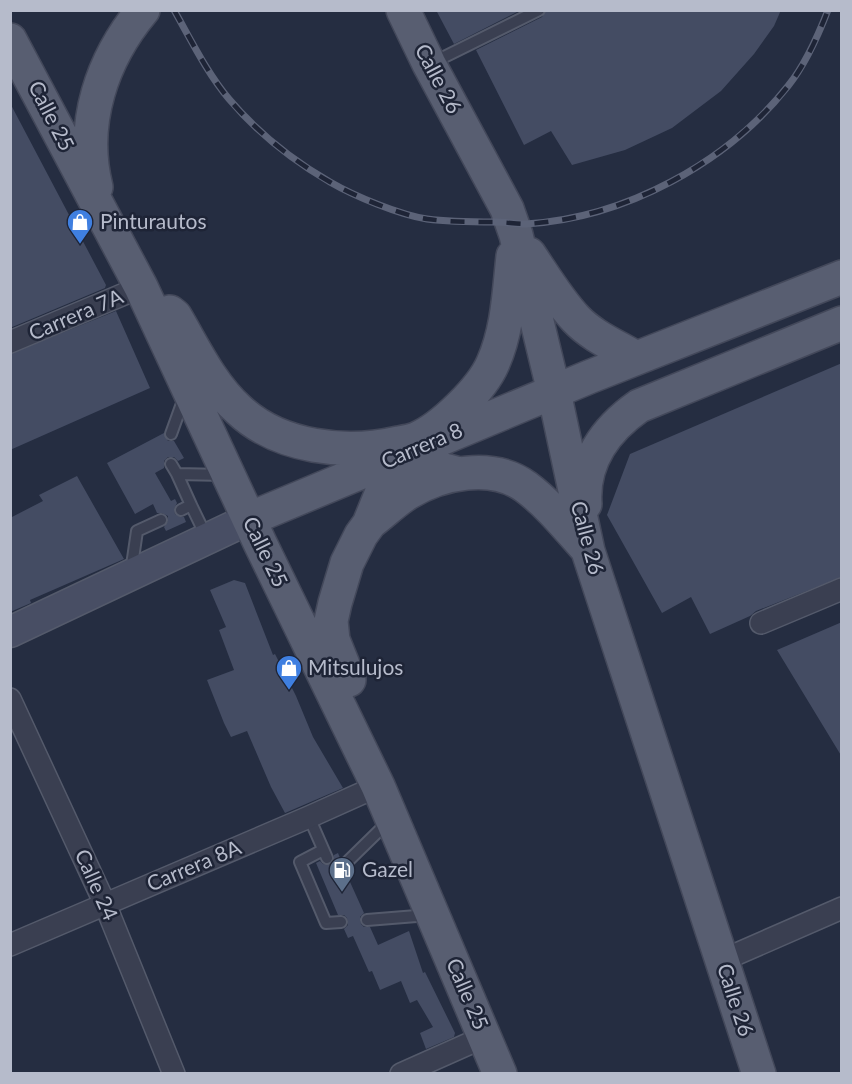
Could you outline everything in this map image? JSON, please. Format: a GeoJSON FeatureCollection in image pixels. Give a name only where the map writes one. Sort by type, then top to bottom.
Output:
{"type":"FeatureCollection","features":[{"type":"Feature","properties":{"kind":"main road"},"geometry":{"type":"LineString","coordinates":[[105,220],[93,175],[90,141],[96,99],[108,63],[128,28],[143,10]]}},
{"type":"Feature","properties":{"kind":"main road","name":"Calle 26"},"geometry":{"type":"LineString","coordinates":[[403,10],[429,64],[507,209],[516,235],[554,392],[588,551],[759,1074]]}},
{"type":"Feature","properties":{"kind":"main road","name":"Calle 25"},"geometry":{"type":"LineString","coordinates":[[14,55],[141,287],[249,519],[378,786],[500,1074]]}},
{"type":"Feature","properties":{"kind":"main road"},"geometry":{"type":"LineString","coordinates":[[141,287],[175,316],[215,383],[239,411],[270,431],[303,443],[340,448],[381,447],[416,439],[448,418],[472,394],[492,365],[507,311],[516,235]]}},
{"type":"Feature","properties":{"kind":"main road"},"geometry":{"type":"LineString","coordinates":[[516,235],[558,297],[577,320],[605,340],[636,357]]}},
{"type":"Feature","properties":{"kind":"main road","name":"Carrera 8"},"geometry":{"type":"LineString","coordinates":[[249,519],[636,357],[842,277]]}},
{"type":"Feature","properties":{"kind":"main road"},"geometry":{"type":"LineString","coordinates":[[736,317],[730,327],[729,348],[744,364]]}},
{"type":"Feature","properties":{"kind":"main road"},"geometry":{"type":"LineString","coordinates":[[588,551],[584,493],[590,466],[602,441],[618,422],[639,406],[842,323]]}},
{"type":"Feature","properties":{"kind":"main road"},"geometry":{"type":"LineString","coordinates":[[670,344],[685,353],[690,360],[692,378],[689,386]]}},
{"type":"Feature","properties":{"kind":"main road"},"geometry":{"type":"LineString","coordinates":[[378,786],[364,720],[333,640],[331,621],[337,593],[347,564],[369,524],[396,457],[459,474]]}},
{"type":"Feature","properties":{"kind":"main road"},"geometry":{"type":"LineString","coordinates":[[369,524],[406,494],[422,485],[439,478],[459,474],[488,473],[524,485],[548,507],[588,551]]}},
{"type":"Feature","properties":{"kind":"street","name":"Carrera 7A"},"geometry":{"type":"LineString","coordinates":[[10,342],[141,287]]}},
{"type":"Feature","properties":{"kind":"street","name":"Carrera 8"},"geometry":{"type":"LineString","coordinates":[[10,632],[249,519]]}},
{"type":"Feature","properties":{"kind":"street"},"geometry":{"type":"LineString","coordinates":[[761,623],[842,590]]}},
{"type":"Feature","properties":{"kind":"street","name":"Calle 24"},"geometry":{"type":"LineString","coordinates":[[10,699],[105,904],[174,1074]]}},
{"type":"Feature","properties":{"kind":"street","name":"Carrera 8A"},"geometry":{"type":"LineString","coordinates":[[10,945],[378,786]]}},
{"type":"Feature","properties":{"kind":"street"},"geometry":{"type":"LineString","coordinates":[[723,960],[842,908]]}},
{"type":"Feature","properties":{"kind":"street"},"geometry":{"type":"LineString","coordinates":[[401,1074],[484,1037]]}},
{"type":"Feature","properties":{"kind":"lane"},"geometry":{"type":"LineString","coordinates":[[429,64],[539,10]]}},
{"type":"Feature","properties":{"kind":"lane"},"geometry":{"type":"LineString","coordinates":[[171,434],[188,389]]}},
{"type":"Feature","properties":{"kind":"lane"},"geometry":{"type":"LineString","coordinates":[[207,538],[186,508],[174,469],[230,475]]}},
{"type":"Feature","properties":{"kind":"lane"},"geometry":{"type":"LineString","coordinates":[[131,575],[131,560],[137,531],[160,520]]}},
{"type":"Feature","properties":{"kind":"lane"},"geometry":{"type":"LineString","coordinates":[[309,817],[325,854],[300,862],[326,923],[342,922]]}},
{"type":"Feature","properties":{"kind":"lane"},"geometry":{"type":"LineString","coordinates":[[344,866],[392,818]]}},
{"type":"Feature","properties":{"kind":"lane"},"geometry":{"type":"LineString","coordinates":[[367,920],[434,915]]}},
{"type":"Feature","properties":{"kind":"building"},"geometry":{"type":"Polygon","coordinates":[[[436,10],[521,10],[454,44],[436,10]]]}},
{"type":"Feature","properties":{"kind":"building"},"geometry":{"type":"Polygon","coordinates":[[[546,10],[781,10],[774,26],[754,54],[721,91],[672,128],[625,150],[572,165],[551,131],[524,145],[476,50],[542,17],[546,10]]]}},
{"type":"Feature","properties":{"kind":"building"},"geometry":{"type":"Polygon","coordinates":[[[10,103],[106,285],[105,288],[10,328],[10,103]]]}},
{"type":"Feature","properties":{"kind":"building"},"geometry":{"type":"Polygon","coordinates":[[[116,311],[150,388],[10,450],[10,354],[116,311]]]}},
{"type":"Feature","properties":{"kind":"building"},"geometry":{"type":"Polygon","coordinates":[[[842,363],[842,577],[756,611],[710,634],[691,597],[662,613],[607,515],[630,454],[842,363]]]}},
{"type":"Feature","properties":{"kind":"building"},"geometry":{"type":"Polygon","coordinates":[[[164,433],[168,441],[174,441],[184,458],[178,461],[174,457],[168,457],[164,461],[164,468],[155,473],[171,501],[175,499],[177,503],[174,509],[175,514],[184,517],[186,522],[166,531],[164,527],[168,516],[157,513],[153,504],[135,514],[107,463],[164,433]]]}},
{"type":"Feature","properties":{"kind":"building"},"geometry":{"type":"Polygon","coordinates":[[[77,476],[124,559],[30,600],[31,603],[10,612],[10,518],[43,501],[39,495],[77,476]]]}},
{"type":"Feature","properties":{"kind":"building"},"geometry":{"type":"Polygon","coordinates":[[[234,580],[245,583],[273,655],[275,654],[296,696],[313,737],[343,788],[285,813],[247,731],[231,737],[207,680],[234,670],[219,630],[226,627],[210,590],[234,580]]]}},
{"type":"Feature","properties":{"kind":"building"},"geometry":{"type":"Polygon","coordinates":[[[842,622],[842,757],[777,650],[842,622]]]}},
{"type":"Feature","properties":{"kind":"building"},"geometry":{"type":"Polygon","coordinates":[[[338,853],[340,858],[336,863],[336,868],[340,873],[346,873],[364,913],[360,917],[361,924],[364,927],[370,927],[378,945],[409,931],[423,973],[425,972],[455,1033],[454,1037],[426,1049],[420,1033],[433,1027],[417,1000],[410,1003],[401,981],[380,990],[353,936],[348,938],[344,929],[348,925],[347,918],[344,915],[338,915],[316,863],[320,861],[329,865],[333,862],[334,855],[338,853]]]}},
{"type":"Feature","properties":{"kind":"railway"},"geometry":{"type":"LineString","coordinates":[[174,10],[206,67],[229,99],[263,134],[316,173],[364,199],[416,217],[444,221],[526,224],[563,220],[600,211],[671,182],[704,162],[763,114],[788,86],[811,50],[828,10]]}},
{"type":"Feature","properties":{"kind":"place","name":"Pinturautos"},"geometry":{"type":"Point","coordinates":[80,245]}},
{"type":"Feature","properties":{"kind":"place","name":"Mitsulujos"},"geometry":{"type":"Point","coordinates":[289,691]}},
{"type":"Feature","properties":{"kind":"place","name":"Gazel"},"geometry":{"type":"Point","coordinates":[342,893]}}]}
